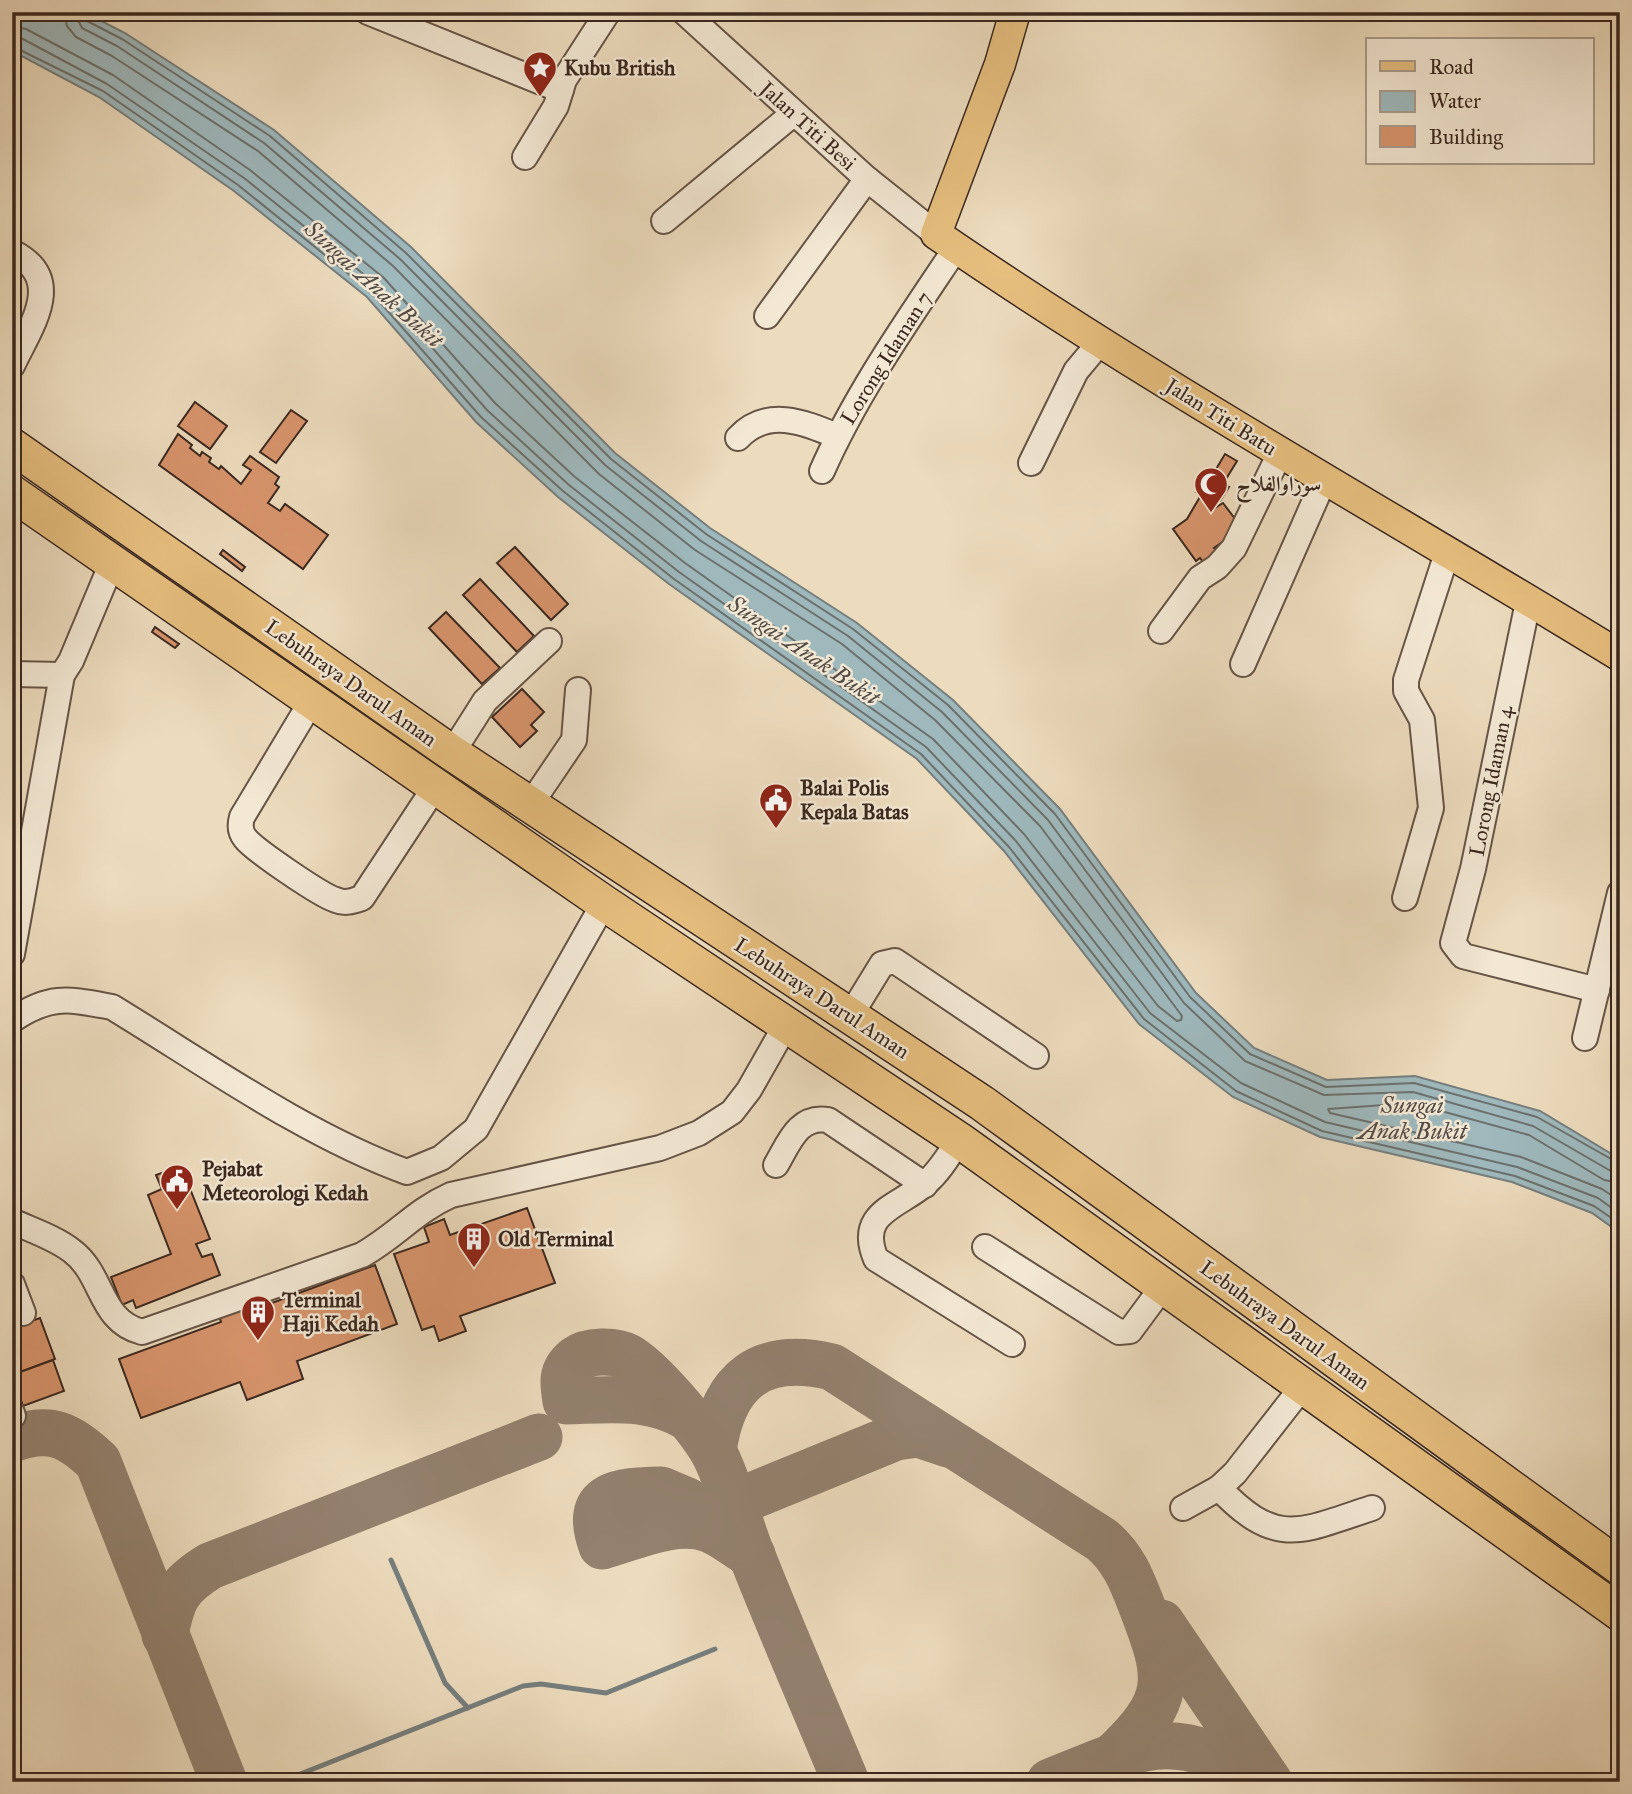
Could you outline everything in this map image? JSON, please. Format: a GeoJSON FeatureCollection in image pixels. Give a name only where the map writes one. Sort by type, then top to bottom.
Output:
{"type":"FeatureCollection","features":[{"type":"Feature","properties":{"kind":"highway","name":"Lebuhraya Darul Aman"},"geometry":{"type":"LineString","coordinates":[[12,446],[452,753],[982,1102],[1620,1567]]}},
{"type":"Feature","properties":{"kind":"highway","name":"Lebuhraya Darul Aman"},"geometry":{"type":"LineString","coordinates":[[12,493],[604,903],[959,1140],[1620,1614]]}},
{"type":"Feature","properties":{"kind":"highway"},"geometry":{"type":"LineString","coordinates":[[959,1140],[982,1102]]}},
{"type":"Feature","properties":{"kind":"highway"},"geometry":{"type":"LineString","coordinates":[[1303,1387],[1326,1355]]}},
{"type":"Feature","properties":{"kind":"main road"},"geometry":{"type":"LineString","coordinates":[[946,241],[1015,12]]}},
{"type":"Feature","properties":{"kind":"main road","name":"Jalan Titi Batu"},"geometry":{"type":"LineString","coordinates":[[946,241],[1009,286],[1280,453],[1620,656]]}},
{"type":"Feature","properties":{"kind":"street"},"geometry":{"type":"LineString","coordinates":[[368,12],[561,90]]}},
{"type":"Feature","properties":{"kind":"street"},"geometry":{"type":"LineString","coordinates":[[526,157],[556,106],[564,80],[608,12]]}},
{"type":"Feature","properties":{"kind":"street","name":"Jalan Titi Besi"},"geometry":{"type":"LineString","coordinates":[[684,12],[867,179],[946,241]]}},
{"type":"Feature","properties":{"kind":"street"},"geometry":{"type":"LineString","coordinates":[[664,221],[793,114]]}},
{"type":"Feature","properties":{"kind":"street"},"geometry":{"type":"LineString","coordinates":[[767,316],[867,179]]}},
{"type":"Feature","properties":{"kind":"street","name":"Lorong Idaman 7"},"geometry":{"type":"LineString","coordinates":[[822,471],[837,436],[946,241]]}},
{"type":"Feature","properties":{"kind":"street"},"geometry":{"type":"LineString","coordinates":[[12,252],[39,276],[43,289],[41,302],[12,366]]}},
{"type":"Feature","properties":{"kind":"street"},"geometry":{"type":"LineString","coordinates":[[1031,463],[1076,371],[1101,341]]}},
{"type":"Feature","properties":{"kind":"street"},"geometry":{"type":"LineString","coordinates":[[737,438],[750,426],[771,420],[803,422],[837,436]]}},
{"type":"Feature","properties":{"kind":"street"},"geometry":{"type":"LineString","coordinates":[[1161,631],[1200,579],[1217,567],[1234,548],[1280,453]]}},
{"type":"Feature","properties":{"kind":"street"},"geometry":{"type":"LineString","coordinates":[[1243,664],[1324,480]]}},
{"type":"Feature","properties":{"kind":"street"},"geometry":{"type":"LineString","coordinates":[[1405,898],[1431,808],[1422,720],[1406,691],[1406,680],[1447,553]]}},
{"type":"Feature","properties":{"kind":"street"},"geometry":{"type":"LineString","coordinates":[[12,954],[62,675],[71,661],[112,563]]}},
{"type":"Feature","properties":{"kind":"street","name":"Lorong Idaman 4"},"geometry":{"type":"LineString","coordinates":[[1528,602],[1473,869],[1453,943],[1463,956],[1597,990]]}},
{"type":"Feature","properties":{"kind":"street"},"geometry":{"type":"LineString","coordinates":[[452,753],[485,701],[549,641]]}},
{"type":"Feature","properties":{"kind":"street"},"geometry":{"type":"LineString","coordinates":[[12,674],[62,675]]}},
{"type":"Feature","properties":{"kind":"street"},"geometry":{"type":"LineString","coordinates":[[530,805],[574,740],[578,690]]}},
{"type":"Feature","properties":{"kind":"street"},"geometry":{"type":"LineString","coordinates":[[311,702],[242,817],[240,825],[245,838],[266,855],[334,900],[348,902],[362,898],[435,787]]}},
{"type":"Feature","properties":{"kind":"street"},"geometry":{"type":"LineString","coordinates":[[1586,1038],[1620,893]]}},
{"type":"Feature","properties":{"kind":"street"},"geometry":{"type":"LineString","coordinates":[[12,1020],[38,1003],[76,1001],[112,1007],[317,1131],[375,1161],[407,1172],[441,1158],[476,1129],[604,903]]}},
{"type":"Feature","properties":{"kind":"street"},"geometry":{"type":"LineString","coordinates":[[850,1016],[882,964],[895,961],[1036,1056]]}},
{"type":"Feature","properties":{"kind":"street"},"geometry":{"type":"LineString","coordinates":[[12,1221],[73,1251],[91,1273],[112,1313],[127,1328],[142,1332],[362,1255],[388,1240],[422,1208],[451,1195],[660,1148],[699,1133],[732,1112],[749,1090],[786,1023]]}},
{"type":"Feature","properties":{"kind":"street"},"geometry":{"type":"LineString","coordinates":[[776,1165],[805,1121],[818,1118],[828,1120],[925,1185]]}},
{"type":"Feature","properties":{"kind":"street"},"geometry":{"type":"LineString","coordinates":[[959,1140],[925,1185],[894,1203],[871,1228],[870,1244],[876,1259],[1012,1344]]}},
{"type":"Feature","properties":{"kind":"street"},"geometry":{"type":"LineString","coordinates":[[407,1172],[422,1208]]}},
{"type":"Feature","properties":{"kind":"street"},"geometry":{"type":"LineString","coordinates":[[985,1247],[1106,1327],[1119,1332],[1130,1331],[1164,1285]]}},
{"type":"Feature","properties":{"kind":"street"},"geometry":{"type":"LineString","coordinates":[[12,1284],[24,1313]]}},
{"type":"Feature","properties":{"kind":"street"},"geometry":{"type":"LineString","coordinates":[[1184,1508],[1219,1488],[1243,1464],[1303,1387]]}},
{"type":"Feature","properties":{"kind":"street"},"geometry":{"type":"LineString","coordinates":[[1219,1488],[1248,1516],[1279,1530],[1301,1531],[1372,1508]]}},
{"type":"Feature","properties":{"kind":"water","name":"Sungai Anak Bukit"},"geometry":{"type":"Polygon","coordinates":[[[12,12],[84,12],[125,33],[274,130],[411,247],[615,453],[710,528],[857,623],[953,700],[1060,809],[1196,993],[1254,1048],[1327,1080],[1415,1076],[1540,1111],[1620,1159],[1620,1233],[1592,1213],[1512,1182],[1320,1137],[1233,1097],[1139,1024],[1004,851],[917,759],[669,584],[558,497],[476,422],[367,297],[234,191],[99,97],[12,51],[12,12]]]}},
{"type":"Feature","properties":{"kind":"building"},"geometry":{"type":"Polygon","coordinates":[[[195,402],[227,426],[210,449],[178,426],[195,402]]]}},
{"type":"Feature","properties":{"kind":"building"},"geometry":{"type":"Polygon","coordinates":[[[291,410],[307,421],[276,463],[260,452],[291,410]]]}},
{"type":"Feature","properties":{"kind":"building"},"geometry":{"type":"Polygon","coordinates":[[[178,434],[192,445],[190,448],[200,456],[202,452],[211,458],[209,462],[219,469],[221,466],[241,484],[251,470],[243,465],[250,456],[279,477],[275,484],[279,487],[268,503],[280,511],[285,504],[328,535],[303,569],[159,465],[178,434]]]}},
{"type":"Feature","properties":{"kind":"building","name":"سوراوالفلاح"},"geometry":{"type":"Polygon","coordinates":[[[1225,454],[1237,461],[1223,484],[1229,487],[1220,501],[1209,500],[1205,506],[1209,503],[1213,509],[1223,503],[1242,528],[1214,548],[1220,556],[1206,566],[1200,558],[1196,561],[1173,529],[1187,519],[1201,495],[1196,492],[1198,488],[1203,491],[1225,454]]]}},
{"type":"Feature","properties":{"kind":"building"},"geometry":{"type":"Polygon","coordinates":[[[515,547],[568,604],[551,620],[497,563],[515,547]]]}},
{"type":"Feature","properties":{"kind":"building"},"geometry":{"type":"Polygon","coordinates":[[[223,550],[245,567],[242,571],[220,554],[223,550]]]}},
{"type":"Feature","properties":{"kind":"building"},"geometry":{"type":"Polygon","coordinates":[[[480,579],[534,636],[517,652],[463,595],[480,579]]]}},
{"type":"Feature","properties":{"kind":"building"},"geometry":{"type":"Polygon","coordinates":[[[446,612],[500,668],[482,684],[429,628],[446,612]]]}},
{"type":"Feature","properties":{"kind":"building"},"geometry":{"type":"Polygon","coordinates":[[[155,627],[179,644],[175,648],[152,632],[155,627]]]}},
{"type":"Feature","properties":{"kind":"building"},"geometry":{"type":"Polygon","coordinates":[[[522,689],[544,712],[531,725],[537,731],[520,747],[492,717],[522,689]]]}},
{"type":"Feature","properties":{"kind":"building"},"geometry":{"type":"Polygon","coordinates":[[[181,1166],[210,1239],[196,1244],[202,1257],[212,1254],[220,1275],[136,1308],[133,1300],[122,1305],[111,1277],[171,1254],[148,1195],[162,1189],[156,1175],[181,1166]]]}},
{"type":"Feature","properties":{"kind":"building","name":"Old Terminal"},"geometry":{"type":"Polygon","coordinates":[[[527,1208],[555,1283],[460,1316],[466,1331],[439,1341],[434,1326],[422,1330],[394,1254],[429,1242],[424,1227],[444,1219],[450,1235],[527,1208]]]}},
{"type":"Feature","properties":{"kind":"building","name":"Terminal Haji Kedah"},"geometry":{"type":"Polygon","coordinates":[[[375,1265],[397,1324],[297,1361],[303,1379],[247,1400],[240,1382],[141,1418],[119,1359],[221,1322],[218,1312],[268,1294],[272,1303],[375,1265]]]}},
{"type":"Feature","properties":{"kind":"building"},"geometry":{"type":"Polygon","coordinates":[[[40,1318],[55,1359],[12,1375],[12,1328],[40,1318]]]}},
{"type":"Feature","properties":{"kind":"building"},"geometry":{"type":"Polygon","coordinates":[[[53,1360],[64,1391],[23,1406],[12,1375],[53,1360]]]}},
{"type":"Feature","properties":{"kind":"waterway"},"geometry":{"type":"LineString","coordinates":[[391,1560],[445,1683],[468,1708]]}},
{"type":"Feature","properties":{"kind":"waterway"},"geometry":{"type":"LineString","coordinates":[[280,1782],[523,1686],[541,1684],[606,1693],[715,1649]]}},
{"type":"Feature","properties":{"kind":"taxiway"},"geometry":{"type":"LineString","coordinates":[[689,1418],[674,1410],[644,1402],[566,1401],[565,1373],[576,1359],[587,1354],[609,1352],[628,1357],[661,1386],[686,1414],[697,1428],[713,1451],[752,1556],[846,1782]]}},
{"type":"Feature","properties":{"kind":"taxiway"},"geometry":{"type":"LineString","coordinates":[[713,1451],[718,1426],[726,1406],[736,1389],[749,1376],[765,1367],[784,1363],[832,1367],[1102,1540],[1116,1554],[1130,1577],[1151,1630],[1161,1670],[1161,1687],[1156,1703],[1133,1737],[1113,1757]]}},
{"type":"Feature","properties":{"kind":"taxiway"},"geometry":{"type":"LineString","coordinates":[[12,1439],[38,1433],[59,1435],[78,1445],[98,1462],[224,1782]]}},
{"type":"Feature","properties":{"kind":"taxiway"},"geometry":{"type":"LineString","coordinates":[[702,1509],[732,1504],[896,1437],[918,1434],[948,1444]]}},
{"type":"Feature","properties":{"kind":"taxiway"},"geometry":{"type":"LineString","coordinates":[[165,1635],[170,1611],[178,1594],[190,1580],[210,1566],[539,1437]]}},
{"type":"Feature","properties":{"kind":"taxiway"},"geometry":{"type":"LineString","coordinates":[[661,1490],[687,1501],[752,1555],[709,1529],[683,1525],[655,1530],[602,1546],[597,1515],[608,1498],[631,1492],[661,1490]]}},
{"type":"Feature","properties":{"kind":"taxiway"},"geometry":{"type":"LineString","coordinates":[[1161,1623],[1269,1782]]}},
{"type":"Feature","properties":{"kind":"taxiway"},"geometry":{"type":"LineString","coordinates":[[1050,1782],[1108,1759],[1156,1746],[1179,1746],[1203,1752],[1230,1763],[1261,1782]]}},
{"type":"Feature","properties":{"kind":"place","name":"Kubu British"},"geometry":{"type":"Point","coordinates":[540,98]}},
{"type":"Feature","properties":{"kind":"place","name":"سوراوالفلاح"},"geometry":{"type":"Point","coordinates":[1211,514]}},
{"type":"Feature","properties":{"kind":"place","name":"Balai Polis Kepala Batas"},"geometry":{"type":"Point","coordinates":[776,830]}},
{"type":"Feature","properties":{"kind":"place","name":"Pejabat Meteorologi Kedah"},"geometry":{"type":"Point","coordinates":[177,1211]}},
{"type":"Feature","properties":{"kind":"place","name":"Old Terminal"},"geometry":{"type":"Point","coordinates":[474,1269]}},
{"type":"Feature","properties":{"kind":"place","name":"Terminal Haji Kedah"},"geometry":{"type":"Point","coordinates":[258,1342]}}]}
